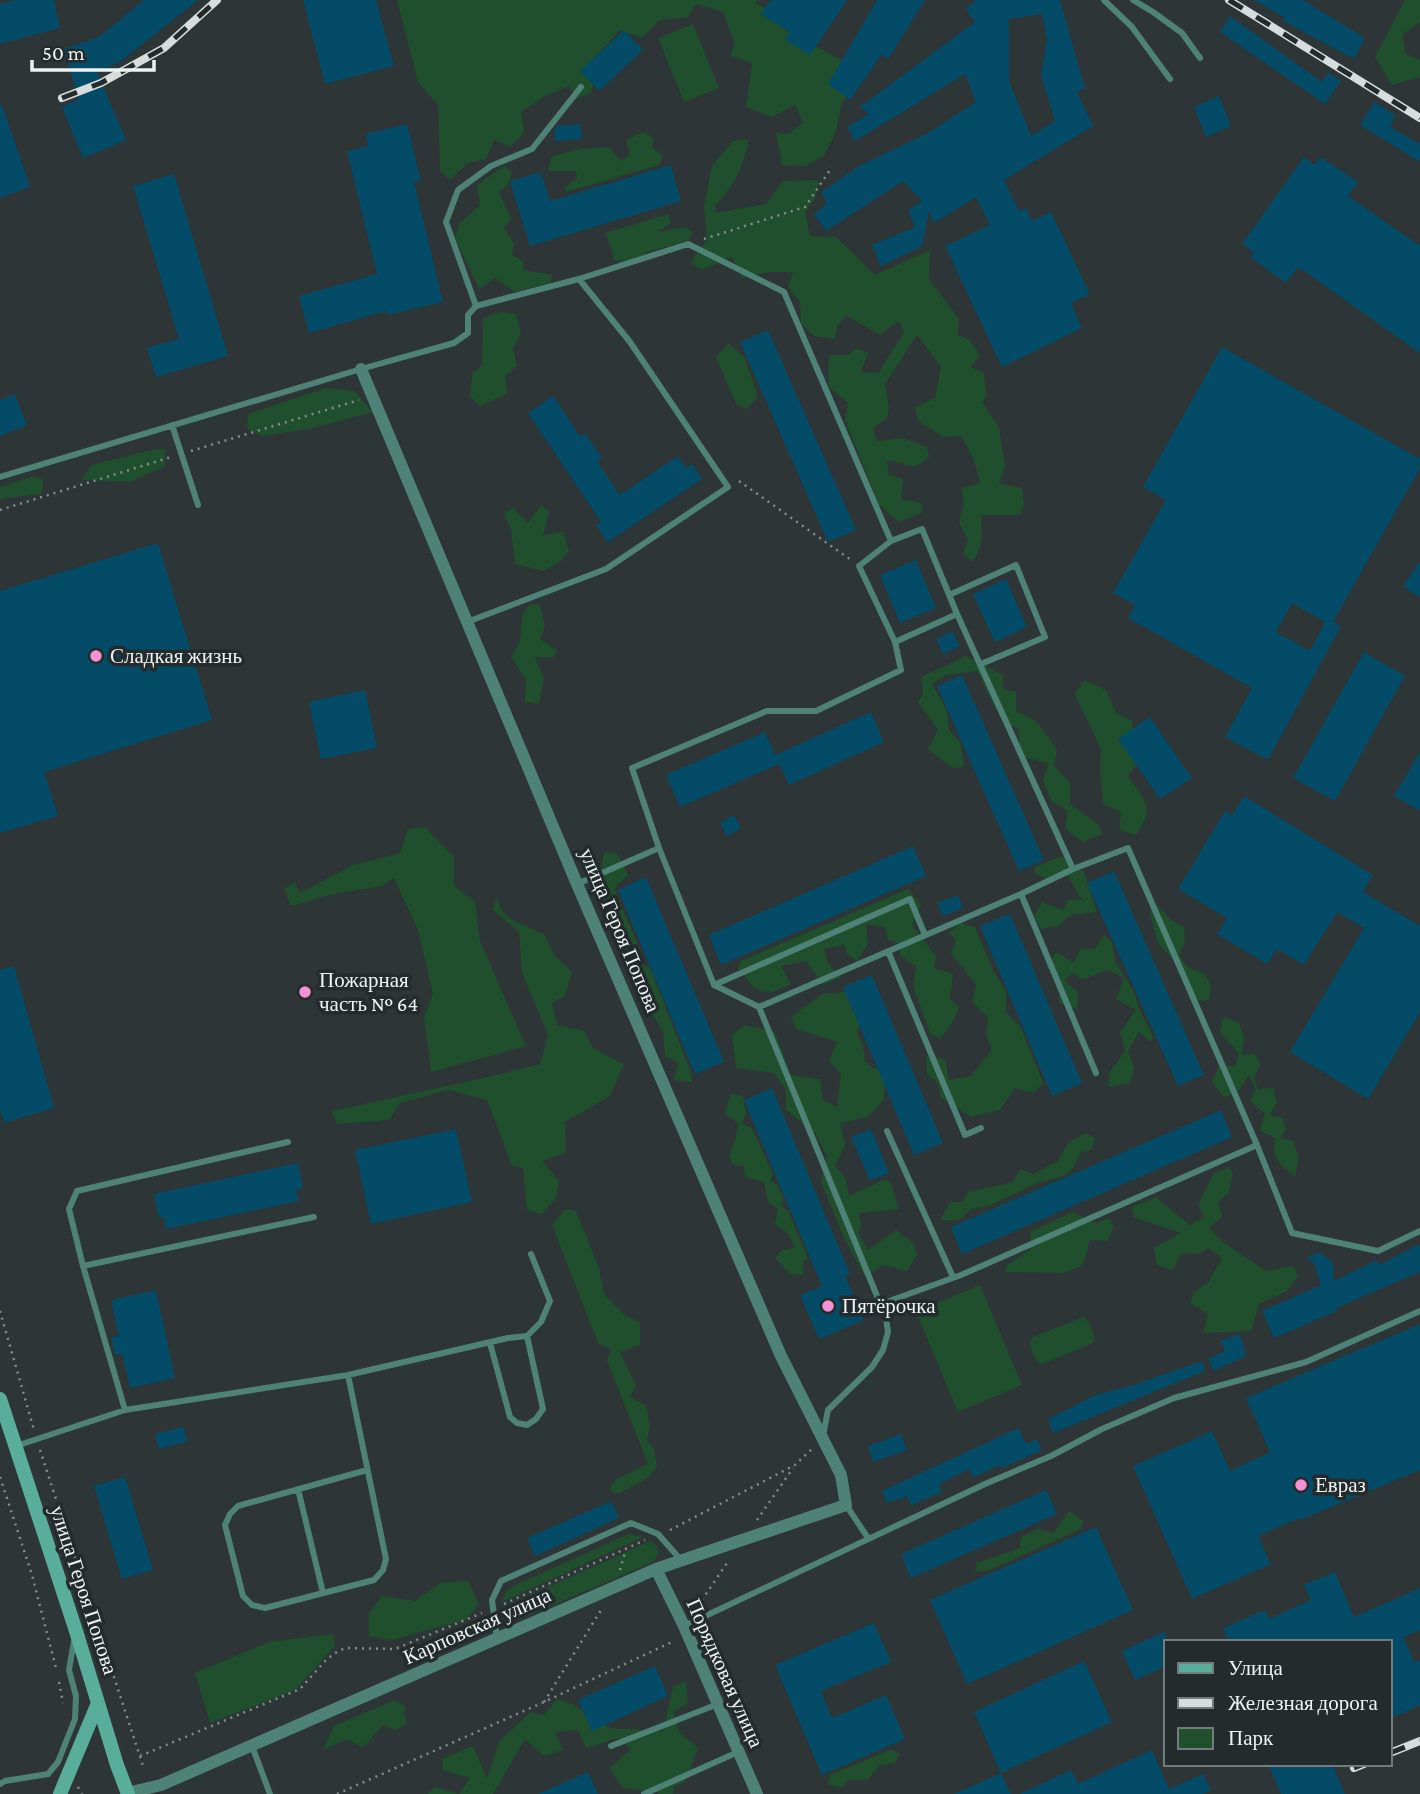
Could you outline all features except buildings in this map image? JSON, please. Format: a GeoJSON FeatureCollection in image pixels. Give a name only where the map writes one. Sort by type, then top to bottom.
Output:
{"type":"FeatureCollection","features":[{"type":"Feature","properties":{"kind":"street","name":"улица Героя Попова"},"geometry":{"type":"LineString","coordinates":[[361,369],[577,884],[781,1356],[841,1475],[846,1505]]}},
{"type":"Feature","properties":{"kind":"street","name":"улица Героя Попова"},"geometry":{"type":"LineString","coordinates":[[0,1399],[126,1793]]}},
{"type":"Feature","properties":{"kind":"street","name":"Карповская улица"},"geometry":{"type":"LineString","coordinates":[[126,1793],[161,1785],[656,1569],[846,1505]]}},
{"type":"Feature","properties":{"kind":"street","name":"Порядковая улица"},"geometry":{"type":"LineString","coordinates":[[656,1569],[684,1626],[757,1794]]}},
{"type":"Feature","properties":{"kind":"street"},"geometry":{"type":"LineString","coordinates":[[60,1794],[98,1703]]}},
{"type":"Feature","properties":{"kind":"lane"},"geometry":{"type":"LineString","coordinates":[[1104,0],[1132,27],[1170,79]]}},
{"type":"Feature","properties":{"kind":"lane"},"geometry":{"type":"LineString","coordinates":[[1133,0],[1182,33],[1199,58]]}},
{"type":"Feature","properties":{"kind":"lane"},"geometry":{"type":"LineString","coordinates":[[476,306],[446,222],[458,190],[491,166],[532,149],[582,87]]}},
{"type":"Feature","properties":{"kind":"lane"},"geometry":{"type":"LineString","coordinates":[[0,477],[454,343],[468,333],[468,315],[476,306],[579,279],[688,244],[784,292],[891,541]]}},
{"type":"Feature","properties":{"kind":"lane"},"geometry":{"type":"LineString","coordinates":[[467,622],[606,569],[728,487],[630,342],[579,279]]}},
{"type":"Feature","properties":{"kind":"lane"},"geometry":{"type":"LineString","coordinates":[[172,425],[198,505]]}},
{"type":"Feature","properties":{"kind":"lane"},"geometry":{"type":"LineString","coordinates":[[823,1439],[828,1410],[873,1367],[883,1350],[888,1332],[887,1318],[759,1007],[715,985],[659,848],[632,768],[767,711],[816,711],[901,670],[895,642],[859,566],[891,541],[922,529],[957,614],[1073,869]]}},
{"type":"Feature","properties":{"kind":"lane"},"geometry":{"type":"LineString","coordinates":[[949,595],[1016,565],[1045,637],[981,664]]}},
{"type":"Feature","properties":{"kind":"lane"},"geometry":{"type":"LineString","coordinates":[[895,642],[957,614]]}},
{"type":"Feature","properties":{"kind":"lane"},"geometry":{"type":"LineString","coordinates":[[577,884],[659,848]]}},
{"type":"Feature","properties":{"kind":"lane"},"geometry":{"type":"LineString","coordinates":[[759,1007],[1073,869],[1128,848],[1257,1145],[1292,1233],[1378,1251],[1420,1231]]}},
{"type":"Feature","properties":{"kind":"lane"},"geometry":{"type":"LineString","coordinates":[[1021,894],[1096,1073]]}},
{"type":"Feature","properties":{"kind":"lane"},"geometry":{"type":"LineString","coordinates":[[715,985],[910,900],[925,935]]}},
{"type":"Feature","properties":{"kind":"lane"},"geometry":{"type":"LineString","coordinates":[[888,951],[965,1135],[981,1128]]}},
{"type":"Feature","properties":{"kind":"lane"},"geometry":{"type":"LineString","coordinates":[[887,1130],[953,1277]]}},
{"type":"Feature","properties":{"kind":"lane"},"geometry":{"type":"LineString","coordinates":[[125,1410],[69,1209],[76,1191],[288,1142]]}},
{"type":"Feature","properties":{"kind":"lane"},"geometry":{"type":"LineString","coordinates":[[881,1304],[953,1277],[1257,1145]]}},
{"type":"Feature","properties":{"kind":"lane"},"geometry":{"type":"LineString","coordinates":[[83,1266],[314,1217]]}},
{"type":"Feature","properties":{"kind":"lane"},"geometry":{"type":"LineString","coordinates":[[15,1446],[125,1410],[348,1375],[527,1336],[541,1322],[550,1301],[531,1254]]}},
{"type":"Feature","properties":{"kind":"lane"},"geometry":{"type":"LineString","coordinates":[[684,1626],[868,1538],[1051,1456],[1102,1429],[1174,1398],[1306,1362],[1420,1311]]}},
{"type":"Feature","properties":{"kind":"lane"},"geometry":{"type":"LineString","coordinates":[[490,1343],[510,1417],[517,1423],[527,1425],[536,1419],[543,1409],[527,1336]]}},
{"type":"Feature","properties":{"kind":"lane"},"geometry":{"type":"LineString","coordinates":[[348,1375],[386,1559],[383,1570],[374,1580],[265,1608],[252,1605],[243,1596],[225,1525],[230,1514],[238,1506],[367,1470]]}},
{"type":"Feature","properties":{"kind":"lane"},"geometry":{"type":"LineString","coordinates":[[298,1489],[323,1593]]}},
{"type":"Feature","properties":{"kind":"lane"},"geometry":{"type":"LineString","coordinates":[[846,1505],[868,1538]]}},
{"type":"Feature","properties":{"kind":"lane"},"geometry":{"type":"LineString","coordinates":[[497,1639],[492,1600],[500,1581],[631,1523],[658,1534],[681,1560]]}},
{"type":"Feature","properties":{"kind":"lane"},"geometry":{"type":"LineString","coordinates":[[0,1784],[48,1774],[58,1762],[75,1719],[76,1696],[69,1670],[76,1631]]}},
{"type":"Feature","properties":{"kind":"lane"},"geometry":{"type":"LineString","coordinates":[[611,1746],[718,1704]]}},
{"type":"Feature","properties":{"kind":"lane"},"geometry":{"type":"LineString","coordinates":[[252,1746],[270,1794]]}},
{"type":"Feature","properties":{"kind":"lane"},"geometry":{"type":"LineString","coordinates":[[644,1794],[739,1752]]}},
{"type":"Feature","properties":{"kind":"path"},"geometry":{"type":"LineString","coordinates":[[688,244],[805,206],[832,167]]}},
{"type":"Feature","properties":{"kind":"path"},"geometry":{"type":"LineString","coordinates":[[731,475],[859,566]]}},
{"type":"Feature","properties":{"kind":"path"},"geometry":{"type":"LineString","coordinates":[[0,1311],[36,1439],[144,1769]]}},
{"type":"Feature","properties":{"kind":"path"},"geometry":{"type":"LineString","coordinates":[[743,1539],[795,1465]]}},
{"type":"Feature","properties":{"kind":"path"},"geometry":{"type":"LineString","coordinates":[[0,1477],[32,1575],[64,1708]]}},
{"type":"Feature","properties":{"kind":"path"},"geometry":{"type":"LineString","coordinates":[[615,1587],[626,1549]]}},
{"type":"Feature","properties":{"kind":"path"},"geometry":{"type":"LineString","coordinates":[[337,1794],[673,1642],[728,1561]]}},
{"type":"Feature","properties":{"kind":"path"},"geometry":{"type":"LineString","coordinates":[[544,1702],[601,1610]]}},
{"type":"Feature","properties":{"kind":"green space"},"geometry":{"type":"Polygon","coordinates":[[[397,0],[757,0],[756,3],[779,16],[782,28],[851,65],[855,86],[842,102],[836,131],[824,156],[805,166],[782,165],[776,133],[788,134],[803,123],[795,105],[772,117],[746,107],[752,63],[731,56],[734,42],[723,12],[696,4],[688,17],[660,20],[642,38],[620,30],[593,59],[596,77],[591,92],[577,99],[569,86],[545,96],[521,112],[524,133],[510,147],[494,140],[486,159],[468,163],[450,180],[440,171],[438,105],[418,82],[397,0]]]}},
{"type":"Feature","properties":{"kind":"green space"},"geometry":{"type":"Polygon","coordinates":[[[1405,0],[1420,0],[1420,22],[1402,35],[1406,54],[1420,60],[1420,77],[1392,85],[1375,57],[1405,0]]]}},
{"type":"Feature","properties":{"kind":"green space"},"geometry":{"type":"Polygon","coordinates":[[[693,24],[719,88],[684,102],[658,38],[693,24]]]}},
{"type":"Feature","properties":{"kind":"green space"},"geometry":{"type":"Polygon","coordinates":[[[643,132],[654,138],[652,147],[663,156],[659,165],[566,192],[565,187],[577,178],[576,171],[548,171],[551,157],[579,149],[609,147],[621,161],[630,155],[626,140],[643,132]]]}},
{"type":"Feature","properties":{"kind":"green space"},"geometry":{"type":"Polygon","coordinates":[[[749,139],[741,168],[715,206],[716,213],[766,204],[783,181],[818,180],[816,197],[805,212],[810,236],[836,237],[875,275],[930,250],[929,279],[959,319],[958,335],[970,340],[980,356],[971,367],[984,373],[986,396],[982,402],[999,427],[1005,467],[999,483],[1022,488],[1024,505],[1020,515],[981,515],[980,546],[972,562],[963,553],[968,540],[959,523],[964,504],[961,488],[980,483],[973,458],[961,436],[943,437],[918,421],[915,407],[935,398],[941,367],[917,335],[885,384],[889,407],[887,419],[873,428],[876,441],[903,438],[927,447],[929,457],[916,467],[887,460],[889,475],[903,479],[901,499],[921,503],[923,512],[899,522],[879,505],[845,420],[848,403],[828,386],[829,355],[849,355],[856,348],[868,353],[861,372],[878,373],[904,332],[899,321],[880,335],[847,316],[837,325],[835,339],[814,336],[801,323],[800,303],[788,287],[793,272],[769,272],[742,278],[732,257],[701,270],[691,262],[707,240],[704,206],[712,166],[733,141],[749,139]]]}},
{"type":"Feature","properties":{"kind":"green space"},"geometry":{"type":"Polygon","coordinates":[[[504,166],[512,172],[508,185],[499,192],[511,219],[504,228],[514,243],[512,255],[524,262],[523,270],[553,275],[550,283],[515,292],[495,278],[479,289],[455,238],[459,224],[480,205],[477,185],[504,166]]]}},
{"type":"Feature","properties":{"kind":"green space"},"geometry":{"type":"Polygon","coordinates":[[[668,214],[671,223],[658,232],[685,227],[692,232],[689,240],[645,253],[639,262],[614,260],[605,233],[668,214]]]}},
{"type":"Feature","properties":{"kind":"green space"},"geometry":{"type":"Polygon","coordinates":[[[500,312],[516,314],[521,334],[513,348],[517,366],[505,376],[507,394],[480,406],[470,397],[472,374],[482,365],[483,318],[500,312]]]}},
{"type":"Feature","properties":{"kind":"green space"},"geometry":{"type":"Polygon","coordinates":[[[729,343],[745,358],[758,397],[747,409],[736,404],[716,357],[729,343]]]}},
{"type":"Feature","properties":{"kind":"green space"},"geometry":{"type":"Polygon","coordinates":[[[326,388],[354,391],[373,412],[309,429],[263,436],[247,429],[248,414],[326,388]]]}},
{"type":"Feature","properties":{"kind":"green space"},"geometry":{"type":"Polygon","coordinates":[[[165,449],[165,466],[130,482],[81,480],[92,465],[165,449]]]}},
{"type":"Feature","properties":{"kind":"green space"},"geometry":{"type":"Polygon","coordinates":[[[34,476],[43,480],[42,494],[0,500],[0,487],[34,476]]]}},
{"type":"Feature","properties":{"kind":"green space"},"geometry":{"type":"Polygon","coordinates":[[[541,505],[549,512],[543,536],[563,531],[569,551],[561,561],[543,571],[515,564],[511,530],[504,514],[513,508],[528,523],[541,505]]]}},
{"type":"Feature","properties":{"kind":"green space"},"geometry":{"type":"Polygon","coordinates":[[[530,604],[540,605],[545,627],[540,639],[557,650],[554,658],[535,657],[544,678],[539,704],[525,702],[526,680],[511,657],[520,641],[522,615],[530,604]]]}},
{"type":"Feature","properties":{"kind":"green space"},"geometry":{"type":"Polygon","coordinates":[[[966,656],[1003,675],[1003,689],[1016,692],[1016,711],[1036,721],[1057,749],[1054,766],[1070,783],[1070,804],[1099,825],[1102,834],[1083,842],[1065,829],[1068,811],[1052,802],[1043,780],[1049,764],[1019,755],[1019,729],[1002,721],[977,671],[946,675],[932,684],[947,711],[949,730],[960,742],[964,767],[952,768],[928,749],[938,730],[918,702],[923,694],[921,677],[966,656]]]}},
{"type":"Feature","properties":{"kind":"green space"},"geometry":{"type":"Polygon","coordinates":[[[1084,680],[1106,690],[1116,713],[1132,721],[1132,747],[1141,760],[1128,776],[1143,798],[1147,811],[1136,835],[1119,830],[1121,812],[1103,804],[1101,749],[1075,694],[1084,680]]]}},
{"type":"Feature","properties":{"kind":"green space"},"geometry":{"type":"Polygon","coordinates":[[[425,827],[454,857],[454,885],[475,902],[480,941],[526,1046],[431,1072],[424,1017],[433,994],[418,930],[394,878],[382,886],[334,894],[291,906],[284,889],[295,882],[300,893],[353,865],[400,853],[408,829],[425,827]]]}},
{"type":"Feature","properties":{"kind":"green space"},"geometry":{"type":"Polygon","coordinates":[[[604,852],[617,853],[628,875],[614,888],[642,954],[640,963],[650,968],[691,1072],[692,1082],[674,1080],[678,1063],[665,1056],[663,1032],[633,982],[635,964],[615,940],[615,923],[597,890],[604,852]]]}},
{"type":"Feature","properties":{"kind":"green space"},"geometry":{"type":"Polygon","coordinates":[[[1061,856],[1084,872],[1097,912],[1071,915],[1058,926],[1041,929],[1034,916],[1042,902],[1063,910],[1068,900],[1082,900],[1068,876],[1050,879],[1041,877],[1034,871],[1035,867],[1061,856]]]}},
{"type":"Feature","properties":{"kind":"green space"},"geometry":{"type":"Polygon","coordinates":[[[908,889],[921,905],[912,925],[936,956],[934,968],[953,974],[950,999],[959,1007],[954,1020],[940,1039],[930,1033],[913,987],[916,966],[900,956],[898,943],[888,940],[885,927],[866,924],[868,944],[857,961],[846,953],[845,945],[824,949],[828,963],[841,977],[823,985],[806,961],[781,966],[791,984],[770,993],[755,989],[738,968],[741,961],[908,889]]]}},
{"type":"Feature","properties":{"kind":"green space"},"geometry":{"type":"Polygon","coordinates":[[[496,897],[502,911],[510,919],[544,934],[555,956],[572,972],[565,996],[552,1003],[557,1025],[584,1031],[593,1048],[624,1065],[610,1096],[565,1122],[566,1153],[542,1161],[559,1181],[556,1198],[542,1214],[527,1210],[523,1168],[512,1166],[487,1100],[449,1090],[400,1103],[389,1120],[337,1124],[332,1111],[540,1064],[548,1035],[522,973],[519,932],[493,910],[496,897]]]}},
{"type":"Feature","properties":{"kind":"green space"},"geometry":{"type":"Polygon","coordinates":[[[1154,902],[1171,920],[1184,927],[1185,942],[1179,954],[1187,967],[1205,974],[1211,985],[1209,1000],[1190,1000],[1182,969],[1158,943],[1150,913],[1154,902]]]}},
{"type":"Feature","properties":{"kind":"green space"},"geometry":{"type":"Polygon","coordinates":[[[960,923],[975,927],[993,970],[1006,991],[1006,1012],[1021,1028],[1043,1083],[1034,1093],[1015,1088],[1000,1110],[971,1117],[941,1098],[938,1083],[927,1074],[926,1056],[945,1059],[949,1080],[971,1076],[992,1049],[986,1034],[988,1018],[972,1002],[976,985],[951,953],[956,940],[949,932],[960,923]]]}},
{"type":"Feature","properties":{"kind":"green space"},"geometry":{"type":"Polygon","coordinates":[[[1104,935],[1112,942],[1115,961],[1133,990],[1153,1037],[1151,1042],[1139,1032],[1128,1051],[1134,1068],[1130,1083],[1108,1087],[1109,1073],[1125,1051],[1120,1032],[1136,1010],[1116,999],[1124,978],[1108,970],[1082,980],[1073,973],[1064,980],[1078,992],[1077,1009],[1059,1003],[1060,978],[1046,967],[1056,952],[1074,963],[1081,949],[1094,949],[1104,935]]]}},
{"type":"Feature","properties":{"kind":"green space"},"geometry":{"type":"Polygon","coordinates":[[[858,991],[862,1012],[857,1033],[863,1045],[865,1062],[885,1074],[884,1099],[868,1117],[840,1123],[845,1145],[835,1166],[845,1177],[849,1196],[885,1179],[891,1183],[899,1209],[859,1213],[861,1227],[858,1233],[868,1250],[896,1230],[913,1243],[917,1255],[907,1271],[883,1265],[865,1277],[843,1236],[821,1182],[827,1156],[815,1133],[786,1110],[786,1090],[774,1073],[736,1068],[732,1034],[745,1025],[775,1032],[791,1075],[820,1079],[823,1100],[837,1107],[841,1074],[829,1061],[837,1042],[796,1029],[791,1017],[822,994],[858,991]]]}},
{"type":"Feature","properties":{"kind":"green space"},"geometry":{"type":"Polygon","coordinates":[[[1223,1017],[1239,1023],[1244,1037],[1242,1055],[1254,1053],[1261,1064],[1254,1077],[1258,1089],[1273,1088],[1277,1102],[1270,1115],[1283,1118],[1286,1130],[1280,1138],[1293,1141],[1299,1158],[1295,1177],[1278,1161],[1275,1138],[1261,1131],[1265,1114],[1250,1101],[1256,1089],[1249,1075],[1237,1093],[1224,1097],[1212,1082],[1219,1065],[1235,1067],[1239,1054],[1220,1032],[1223,1017]]]}},
{"type":"Feature","properties":{"kind":"green space"},"geometry":{"type":"Polygon","coordinates":[[[731,1094],[743,1096],[746,1114],[742,1123],[752,1128],[773,1174],[770,1181],[778,1185],[784,1200],[781,1206],[788,1211],[808,1258],[803,1262],[803,1275],[790,1274],[775,1258],[782,1250],[795,1248],[788,1234],[775,1224],[778,1209],[768,1202],[764,1182],[745,1177],[744,1166],[733,1165],[729,1156],[738,1123],[725,1114],[731,1094]]]}},
{"type":"Feature","properties":{"kind":"green space"},"geometry":{"type":"Polygon","coordinates":[[[1086,1133],[1095,1138],[1091,1150],[1081,1152],[1072,1170],[1062,1177],[1037,1183],[991,1205],[971,1209],[958,1221],[940,1220],[950,1202],[962,1202],[968,1192],[1013,1182],[1020,1169],[1033,1174],[1057,1162],[1069,1142],[1086,1133]]]}},
{"type":"Feature","properties":{"kind":"green space"},"geometry":{"type":"Polygon","coordinates":[[[1229,1167],[1233,1173],[1229,1192],[1218,1202],[1222,1217],[1209,1228],[1224,1243],[1266,1271],[1293,1266],[1298,1276],[1287,1291],[1259,1304],[1251,1331],[1203,1333],[1208,1314],[1190,1303],[1194,1292],[1208,1283],[1222,1258],[1209,1248],[1201,1253],[1180,1254],[1173,1271],[1156,1264],[1154,1248],[1181,1233],[1133,1217],[1132,1207],[1156,1197],[1190,1225],[1204,1217],[1198,1205],[1214,1173],[1229,1167]]]}},
{"type":"Feature","properties":{"kind":"green space"},"geometry":{"type":"Polygon","coordinates":[[[565,1209],[576,1211],[599,1268],[604,1294],[624,1314],[640,1323],[640,1345],[620,1352],[636,1386],[630,1397],[646,1406],[650,1426],[647,1440],[654,1449],[657,1467],[648,1478],[618,1494],[609,1489],[618,1478],[648,1464],[607,1361],[611,1350],[598,1343],[552,1225],[565,1209]]]}},
{"type":"Feature","properties":{"kind":"green space"},"geometry":{"type":"Polygon","coordinates":[[[1073,1212],[1096,1223],[1109,1218],[1114,1227],[1108,1241],[1090,1240],[1083,1265],[1064,1273],[1006,1272],[1006,1266],[1031,1249],[1030,1232],[1073,1212]]]}},
{"type":"Feature","properties":{"kind":"green space"},"geometry":{"type":"Polygon","coordinates":[[[980,1285],[1022,1385],[958,1412],[916,1312],[980,1285]]]}},
{"type":"Feature","properties":{"kind":"green space"},"geometry":{"type":"Polygon","coordinates":[[[1084,1317],[1095,1341],[1040,1364],[1031,1347],[1033,1337],[1084,1317]]]}},
{"type":"Feature","properties":{"kind":"green space"},"geometry":{"type":"Polygon","coordinates":[[[1069,1511],[1083,1521],[1081,1529],[990,1570],[975,1572],[977,1563],[1020,1548],[1021,1537],[1037,1529],[1053,1533],[1069,1511]]]}},
{"type":"Feature","properties":{"kind":"green space"},"geometry":{"type":"Polygon","coordinates":[[[629,1534],[643,1537],[502,1602],[511,1587],[629,1534]]]}},
{"type":"Feature","properties":{"kind":"green space"},"geometry":{"type":"Polygon","coordinates":[[[650,1541],[658,1550],[653,1562],[525,1617],[516,1620],[505,1616],[502,1608],[650,1541]]]}},
{"type":"Feature","properties":{"kind":"green space"},"geometry":{"type":"Polygon","coordinates":[[[468,1581],[479,1604],[465,1620],[392,1640],[369,1636],[369,1613],[382,1596],[415,1601],[440,1583],[468,1581]]]}},
{"type":"Feature","properties":{"kind":"green space"},"geometry":{"type":"Polygon","coordinates":[[[333,1634],[335,1646],[295,1690],[210,1723],[195,1673],[269,1642],[333,1634]]]}},
{"type":"Feature","properties":{"kind":"green space"},"geometry":{"type":"Polygon","coordinates":[[[686,1681],[688,1703],[673,1712],[680,1733],[698,1748],[685,1782],[674,1786],[673,1794],[623,1788],[609,1768],[631,1749],[618,1738],[586,1748],[578,1730],[555,1732],[563,1750],[544,1756],[525,1739],[493,1794],[459,1794],[470,1778],[443,1770],[442,1759],[473,1746],[487,1778],[499,1742],[530,1712],[544,1715],[557,1699],[574,1705],[610,1728],[663,1731],[673,1687],[686,1681]]]}},
{"type":"Feature","properties":{"kind":"green space"},"geometry":{"type":"Polygon","coordinates":[[[395,1700],[406,1707],[404,1713],[407,1724],[395,1730],[383,1725],[363,1748],[347,1739],[323,1750],[334,1726],[395,1700]]]}},
{"type":"Feature","properties":{"kind":"green space"},"geometry":{"type":"Polygon","coordinates":[[[892,1749],[900,1754],[895,1763],[880,1765],[868,1780],[848,1780],[841,1788],[828,1784],[830,1775],[892,1749]]]}},
{"type":"Feature","properties":{"kind":"green space"},"geometry":{"type":"Polygon","coordinates":[[[436,1787],[459,1794],[427,1794],[436,1787]]]}},
{"type":"Feature","properties":{"kind":"railway"},"geometry":{"type":"LineString","coordinates":[[62,98],[101,83],[164,48],[217,0]]}},
{"type":"Feature","properties":{"kind":"railway"},"geometry":{"type":"LineString","coordinates":[[1229,0],[1420,118]]}},
{"type":"Feature","properties":{"kind":"railway"},"geometry":{"type":"LineString","coordinates":[[1392,1752],[1420,1741]]}},
{"type":"Feature","properties":{"kind":"railway"},"geometry":{"type":"LineString","coordinates":[[1354,1768],[1359,1766]]}},
{"type":"Feature","properties":{"kind":"place","name":"Сладкая жизнь"},"geometry":{"type":"Point","coordinates":[96,656]}},
{"type":"Feature","properties":{"kind":"place","name":"Пожарная часть № 64"},"geometry":{"type":"Point","coordinates":[305,992]}},
{"type":"Feature","properties":{"kind":"place","name":"Пятёрочка"},"geometry":{"type":"Point","coordinates":[828,1306]}},
{"type":"Feature","properties":{"kind":"place","name":"Евраз"},"geometry":{"type":"Point","coordinates":[1301,1485]}}]}
